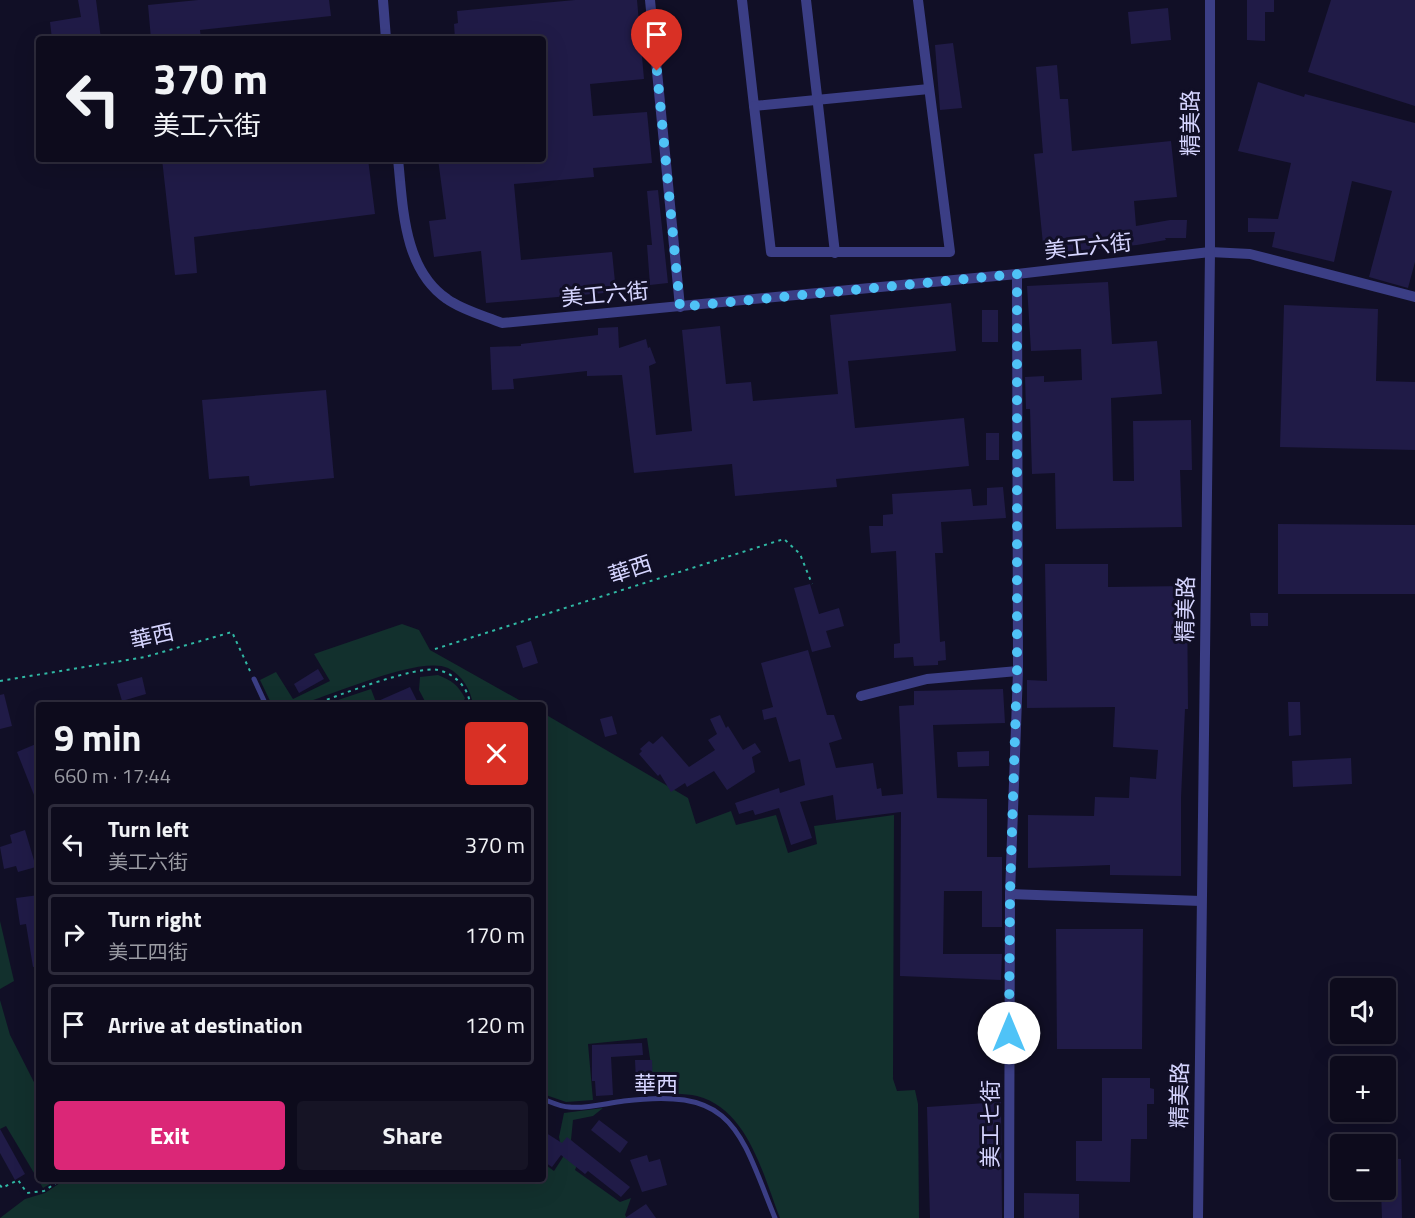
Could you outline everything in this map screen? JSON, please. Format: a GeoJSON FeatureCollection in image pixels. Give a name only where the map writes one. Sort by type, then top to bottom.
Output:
{"type":"FeatureCollection","features":[{"type":"Feature","properties":{"kind":"street"},"geometry":{"type":"LineString","coordinates":[[383,0],[386,36]]}},
{"type":"Feature","properties":{"kind":"street"},"geometry":{"type":"LineString","coordinates":[[650,0],[680,307]]}},
{"type":"Feature","properties":{"kind":"street"},"geometry":{"type":"LineString","coordinates":[[742,0],[771,252],[950,252],[918,0]]}},
{"type":"Feature","properties":{"kind":"street"},"geometry":{"type":"LineString","coordinates":[[806,0],[835,253]]}},
{"type":"Feature","properties":{"kind":"street","name":"精美路"},"geometry":{"type":"LineString","coordinates":[[1198,1218],[1210,252],[1208,2]]}},
{"type":"Feature","properties":{"kind":"street"},"geometry":{"type":"LineString","coordinates":[[754,106],[929,89]]}},
{"type":"Feature","properties":{"kind":"street","name":"美工六街"},"geometry":{"type":"LineString","coordinates":[[398,162],[405,222],[419,271],[446,299],[502,323],[1017,274],[1210,252],[1250,254],[1415,297]]}},
{"type":"Feature","properties":{"kind":"street","name":"美工七街"},"geometry":{"type":"LineString","coordinates":[[1009,1218],[1010,894],[1017,671],[1017,274]]}},
{"type":"Feature","properties":{"kind":"street"},"geometry":{"type":"LineString","coordinates":[[861,696],[927,679],[1017,671]]}},
{"type":"Feature","properties":{"kind":"street"},"geometry":{"type":"LineString","coordinates":[[1010,894],[1201,902]]}},
{"type":"Feature","properties":{"kind":"lane"},"geometry":{"type":"LineString","coordinates":[[254,679],[265,702]]}},
{"type":"Feature","properties":{"kind":"lane","name":"華西"},"geometry":{"type":"LineString","coordinates":[[546,1100],[569,1107],[676,1097],[705,1104],[726,1118],[744,1142],[775,1218]]}},
{"type":"Feature","properties":{"kind":"path","name":"華西"},"geometry":{"type":"LineString","coordinates":[[435,648],[784,539],[800,554],[812,584]]}},
{"type":"Feature","properties":{"kind":"path","name":"華西"},"geometry":{"type":"LineString","coordinates":[[0,681],[145,657],[232,632],[254,679]]}},
{"type":"Feature","properties":{"kind":"path"},"geometry":{"type":"LineString","coordinates":[[320,702],[351,689],[437,669],[458,679],[470,702]]}},
{"type":"Feature","properties":{"kind":"path"},"geometry":{"type":"LineString","coordinates":[[0,1185],[2,1188],[18,1180],[27,1193],[44,1191],[58,1182]]}},
{"type":"Feature","properties":{"kind":"green space"},"geometry":{"type":"Polygon","coordinates":[[[402,624],[419,630],[430,650],[523,702],[472,702],[468,689],[458,675],[448,668],[435,665],[417,667],[375,678],[307,702],[271,702],[260,680],[276,672],[293,699],[330,681],[314,654],[402,624]]]}},
{"type":"Feature","properties":{"kind":"green space"},"geometry":{"type":"Polygon","coordinates":[[[438,675],[450,681],[460,690],[465,698],[463,702],[425,702],[419,690],[420,677],[438,675]]]}},
{"type":"Feature","properties":{"kind":"green space"},"geometry":{"type":"Polygon","coordinates":[[[371,689],[376,702],[332,702],[371,689]]]}},
{"type":"Feature","properties":{"kind":"green space"},"geometry":{"type":"Polygon","coordinates":[[[546,715],[688,798],[696,824],[731,811],[736,825],[776,815],[788,853],[817,844],[814,826],[894,815],[893,1079],[897,1091],[915,1090],[918,1104],[919,1218],[780,1218],[760,1164],[741,1129],[729,1114],[715,1103],[697,1096],[655,1093],[647,1038],[588,1044],[593,1100],[566,1102],[546,1095],[546,715]]]}},
{"type":"Feature","properties":{"kind":"green space"},"geometry":{"type":"Polygon","coordinates":[[[0,921],[14,981],[0,989],[0,921]]]}},
{"type":"Feature","properties":{"kind":"green space"},"geometry":{"type":"Polygon","coordinates":[[[0,1000],[10,1035],[36,1086],[36,1176],[6,1126],[0,1129],[0,1000]]]}},
{"type":"Feature","properties":{"kind":"green space"},"geometry":{"type":"Polygon","coordinates":[[[603,1108],[593,1116],[573,1120],[571,1140],[582,1153],[575,1170],[620,1202],[631,1198],[625,1215],[627,1218],[0,1218],[25,1199],[45,1193],[62,1182],[546,1182],[546,1165],[554,1171],[563,1157],[559,1137],[564,1113],[603,1108]]]}},
{"type":"Feature","properties":{"kind":"green space"},"geometry":{"type":"Polygon","coordinates":[[[39,1182],[53,1182],[43,1188],[39,1182]]]}},
{"type":"Feature","properties":{"kind":"building"},"geometry":{"type":"Polygon","coordinates":[[[78,0],[96,0],[101,36],[52,36],[50,22],[81,17],[78,0]]]}},
{"type":"Feature","properties":{"kind":"building"},"geometry":{"type":"Polygon","coordinates":[[[198,0],[329,0],[331,16],[200,30],[201,36],[151,36],[148,5],[198,0]]]}},
{"type":"Feature","properties":{"kind":"building"},"geometry":{"type":"Polygon","coordinates":[[[575,0],[637,0],[644,79],[590,84],[593,116],[647,112],[652,163],[593,168],[594,177],[514,184],[521,260],[612,252],[616,292],[486,303],[481,251],[434,257],[429,221],[446,219],[438,162],[546,162],[546,36],[455,36],[454,24],[458,23],[457,11],[575,0]]]}},
{"type":"Feature","properties":{"kind":"building"},"geometry":{"type":"Polygon","coordinates":[[[1247,0],[1274,0],[1274,12],[1265,12],[1265,41],[1247,40],[1247,0]]]}},
{"type":"Feature","properties":{"kind":"building"},"geometry":{"type":"Polygon","coordinates":[[[1331,0],[1415,0],[1415,106],[1308,72],[1331,0]]]}},
{"type":"Feature","properties":{"kind":"building"},"geometry":{"type":"Polygon","coordinates":[[[1168,8],[1171,40],[1131,44],[1128,12],[1168,8]]]}},
{"type":"Feature","properties":{"kind":"building"},"geometry":{"type":"Polygon","coordinates":[[[953,43],[962,108],[940,110],[935,45],[953,43]]]}},
{"type":"Feature","properties":{"kind":"building"},"geometry":{"type":"Polygon","coordinates":[[[1057,65],[1060,99],[1068,99],[1072,151],[1171,141],[1177,197],[1134,201],[1136,226],[1170,220],[1187,220],[1186,238],[1165,238],[1166,240],[1137,245],[1044,254],[1034,154],[1043,153],[1036,67],[1057,65]]]}},
{"type":"Feature","properties":{"kind":"building"},"geometry":{"type":"Polygon","coordinates":[[[1258,82],[1304,97],[1305,94],[1415,123],[1415,262],[1408,288],[1369,277],[1392,191],[1352,181],[1334,262],[1272,247],[1275,232],[1248,232],[1248,218],[1278,219],[1291,163],[1238,151],[1258,82]]]}},
{"type":"Feature","properties":{"kind":"building"},"geometry":{"type":"Polygon","coordinates":[[[162,162],[368,162],[375,214],[194,237],[197,273],[175,275],[162,162]]]}},
{"type":"Feature","properties":{"kind":"building"},"geometry":{"type":"Polygon","coordinates":[[[658,190],[668,283],[650,285],[647,245],[652,245],[647,191],[658,190]]]}},
{"type":"Feature","properties":{"kind":"building"},"geometry":{"type":"Polygon","coordinates":[[[1108,282],[1112,344],[1157,341],[1162,394],[1111,398],[1113,481],[1134,481],[1133,421],[1191,420],[1192,470],[1180,470],[1182,527],[1056,529],[1055,473],[1032,474],[1030,409],[1026,409],[1025,377],[1044,376],[1044,382],[1082,380],[1081,349],[1031,351],[1027,286],[1108,282]]]}},
{"type":"Feature","properties":{"kind":"building"},"geometry":{"type":"Polygon","coordinates":[[[951,303],[956,351],[848,361],[855,428],[964,418],[969,466],[836,479],[837,487],[735,496],[732,464],[634,473],[622,375],[587,376],[587,371],[513,379],[514,389],[492,390],[490,347],[521,346],[521,344],[598,335],[598,328],[618,327],[619,348],[646,339],[656,363],[649,366],[656,435],[692,431],[682,330],[720,326],[726,384],[751,382],[753,401],[838,394],[830,315],[951,303]]]}},
{"type":"Feature","properties":{"kind":"building"},"geometry":{"type":"Polygon","coordinates":[[[1284,305],[1378,309],[1376,381],[1415,382],[1415,450],[1280,447],[1284,305]]]}},
{"type":"Feature","properties":{"kind":"building"},"geometry":{"type":"Polygon","coordinates":[[[982,310],[998,310],[998,342],[982,342],[982,310]]]}},
{"type":"Feature","properties":{"kind":"building"},"geometry":{"type":"Polygon","coordinates":[[[326,390],[334,478],[250,486],[249,476],[209,479],[202,400],[326,390]]]}},
{"type":"Feature","properties":{"kind":"building"},"geometry":{"type":"Polygon","coordinates":[[[986,433],[999,433],[999,460],[986,460],[986,433]]]}},
{"type":"Feature","properties":{"kind":"building"},"geometry":{"type":"Polygon","coordinates":[[[1003,487],[1006,518],[941,522],[943,553],[935,553],[940,642],[945,641],[946,660],[938,661],[938,665],[914,666],[913,657],[894,658],[894,644],[900,643],[896,551],[871,553],[869,526],[883,526],[883,515],[893,514],[892,494],[971,489],[973,506],[987,505],[987,488],[1003,487]]]}},
{"type":"Feature","properties":{"kind":"building"},"geometry":{"type":"Polygon","coordinates":[[[1278,524],[1415,525],[1415,594],[1278,594],[1278,524]]]}},
{"type":"Feature","properties":{"kind":"building"},"geometry":{"type":"Polygon","coordinates":[[[1045,564],[1108,564],[1108,587],[1187,586],[1188,709],[1185,709],[1181,798],[1181,876],[1110,875],[1110,865],[1028,868],[1028,815],[1094,816],[1095,797],[1129,798],[1130,777],[1156,779],[1158,750],[1113,747],[1115,707],[1027,708],[1027,680],[1047,681],[1045,564]]]}},
{"type":"Feature","properties":{"kind":"building"},"geometry":{"type":"Polygon","coordinates":[[[810,584],[819,614],[839,608],[844,626],[826,631],[831,647],[812,652],[794,588],[810,584]]]}},
{"type":"Feature","properties":{"kind":"building"},"geometry":{"type":"Polygon","coordinates":[[[1250,613],[1268,613],[1268,626],[1251,626],[1250,613]]]}},
{"type":"Feature","properties":{"kind":"building"},"geometry":{"type":"Polygon","coordinates":[[[531,641],[538,663],[523,668],[516,646],[531,641]]]}},
{"type":"Feature","properties":{"kind":"building"},"geometry":{"type":"Polygon","coordinates":[[[808,650],[827,715],[834,715],[842,739],[829,743],[836,768],[873,763],[877,789],[881,788],[882,796],[903,794],[899,706],[914,705],[914,691],[1003,689],[1005,723],[933,725],[937,798],[987,799],[987,857],[1002,857],[1002,927],[982,927],[982,891],[944,891],[943,954],[1002,954],[1001,980],[900,976],[901,812],[836,820],[833,795],[800,802],[812,838],[791,845],[779,808],[755,815],[753,810],[739,814],[735,803],[779,788],[780,793],[805,785],[800,759],[789,762],[776,717],[764,720],[762,710],[773,707],[761,663],[808,650]]]}},
{"type":"Feature","properties":{"kind":"building"},"geometry":{"type":"Polygon","coordinates":[[[318,669],[324,679],[299,693],[294,684],[318,669]]]}},
{"type":"Feature","properties":{"kind":"building"},"geometry":{"type":"Polygon","coordinates":[[[142,677],[146,694],[122,701],[117,684],[142,677]]]}},
{"type":"Feature","properties":{"kind":"building"},"geometry":{"type":"Polygon","coordinates":[[[410,687],[418,702],[376,702],[410,687]]]}},
{"type":"Feature","properties":{"kind":"building"},"geometry":{"type":"Polygon","coordinates":[[[4,694],[12,726],[0,729],[0,695],[4,694]]]}},
{"type":"Feature","properties":{"kind":"building"},"geometry":{"type":"Polygon","coordinates":[[[1288,702],[1300,702],[1301,735],[1289,736],[1288,702]]]}},
{"type":"Feature","properties":{"kind":"building"},"geometry":{"type":"Polygon","coordinates":[[[720,715],[726,728],[728,726],[743,750],[755,743],[761,752],[752,757],[755,772],[727,790],[714,771],[687,787],[685,783],[671,792],[660,774],[658,776],[639,754],[642,751],[640,749],[649,741],[653,744],[662,736],[689,767],[715,750],[708,740],[717,734],[710,719],[720,715]]]}},
{"type":"Feature","properties":{"kind":"building"},"geometry":{"type":"Polygon","coordinates":[[[612,716],[617,734],[605,737],[600,719],[612,716]]]}},
{"type":"Feature","properties":{"kind":"building"},"geometry":{"type":"Polygon","coordinates":[[[36,744],[36,800],[17,752],[36,744]]]}},
{"type":"Feature","properties":{"kind":"building"},"geometry":{"type":"Polygon","coordinates":[[[989,751],[989,766],[958,767],[957,752],[989,751]]]}},
{"type":"Feature","properties":{"kind":"building"},"geometry":{"type":"Polygon","coordinates":[[[1351,758],[1352,784],[1293,787],[1292,761],[1351,758]]]}},
{"type":"Feature","properties":{"kind":"building"},"geometry":{"type":"Polygon","coordinates":[[[25,830],[36,867],[18,872],[16,866],[4,869],[0,847],[12,843],[10,835],[25,830]]]}},
{"type":"Feature","properties":{"kind":"building"},"geometry":{"type":"Polygon","coordinates":[[[36,895],[36,966],[33,967],[26,924],[20,925],[16,898],[36,895]]]}},
{"type":"Feature","properties":{"kind":"building"},"geometry":{"type":"Polygon","coordinates":[[[1056,929],[1143,929],[1142,1049],[1057,1049],[1056,929]]]}},
{"type":"Feature","properties":{"kind":"building"},"geometry":{"type":"Polygon","coordinates":[[[642,1043],[643,1055],[611,1057],[613,1095],[596,1096],[595,1081],[592,1081],[592,1045],[642,1043]]]}},
{"type":"Feature","properties":{"kind":"building"},"geometry":{"type":"Polygon","coordinates":[[[635,1060],[652,1060],[653,1085],[642,1086],[642,1081],[636,1081],[635,1060]]]}},
{"type":"Feature","properties":{"kind":"building"},"geometry":{"type":"Polygon","coordinates":[[[1102,1078],[1150,1078],[1150,1088],[1154,1089],[1154,1104],[1147,1104],[1147,1139],[1131,1139],[1130,1182],[1076,1181],[1076,1141],[1102,1141],[1102,1078]]]}},
{"type":"Feature","properties":{"kind":"building"},"geometry":{"type":"Polygon","coordinates":[[[1001,1102],[1002,1218],[930,1218],[927,1107],[1001,1102]]]}},
{"type":"Feature","properties":{"kind":"building"},"geometry":{"type":"Polygon","coordinates":[[[599,1120],[628,1142],[620,1153],[591,1130],[599,1120]]]}},
{"type":"Feature","properties":{"kind":"building"},"geometry":{"type":"Polygon","coordinates":[[[0,1129],[25,1174],[15,1180],[0,1153],[0,1129]]]}},
{"type":"Feature","properties":{"kind":"building"},"geometry":{"type":"Polygon","coordinates":[[[546,1133],[562,1143],[567,1137],[630,1187],[621,1197],[588,1171],[585,1174],[561,1155],[552,1167],[546,1163],[546,1133]]]}},
{"type":"Feature","properties":{"kind":"building"},"geometry":{"type":"Polygon","coordinates":[[[647,1155],[649,1162],[660,1159],[667,1185],[642,1192],[630,1160],[647,1155]]]}},
{"type":"Feature","properties":{"kind":"building"},"geometry":{"type":"Polygon","coordinates":[[[1396,1159],[1401,1159],[1402,1218],[1382,1218],[1381,1200],[1396,1200],[1396,1159]]]}},
{"type":"Feature","properties":{"kind":"building"},"geometry":{"type":"Polygon","coordinates":[[[1024,1193],[1079,1194],[1079,1218],[1024,1218],[1024,1193]]]}},
{"type":"Feature","properties":{"kind":"building"},"geometry":{"type":"Polygon","coordinates":[[[646,1204],[656,1218],[625,1218],[646,1204]]]}},
{"type":"Feature","properties":{"kind":"route"},"geometry":{"type":"LineString","coordinates":[[657,71],[680,307],[1017,274],[1017,671],[1010,894],[1009,1033]]}}]}
